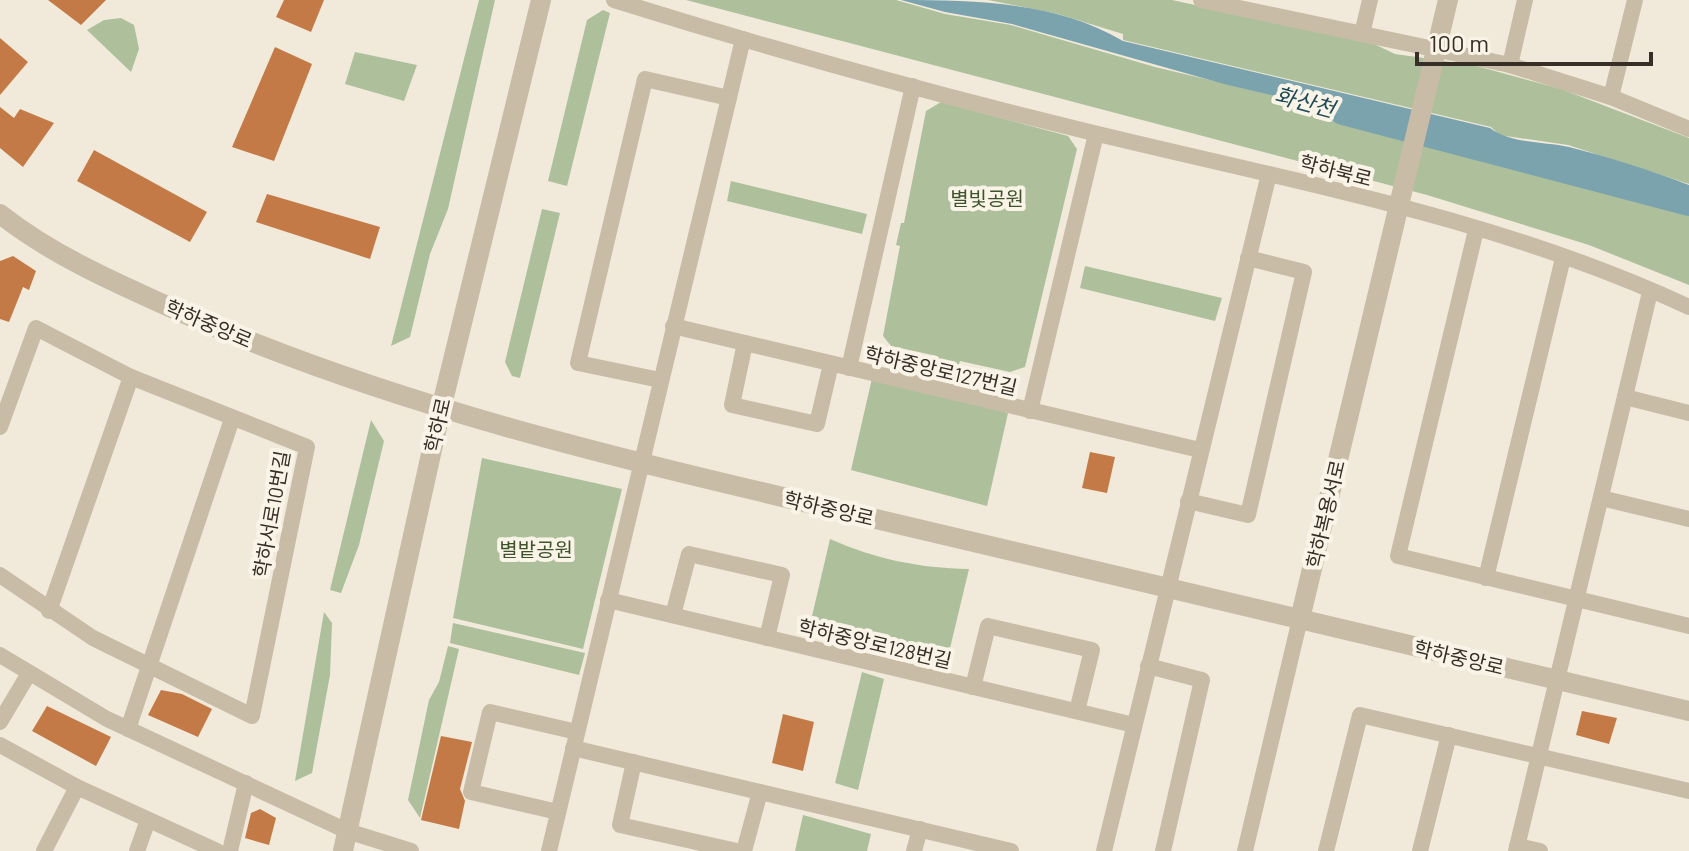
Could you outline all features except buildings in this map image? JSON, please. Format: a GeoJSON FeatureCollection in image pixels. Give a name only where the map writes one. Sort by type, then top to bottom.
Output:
{"type":"FeatureCollection","features":[{"type":"Feature","properties":{"kind":"street","name":"학하로"},"geometry":{"type":"LineString","coordinates":[[345,841],[441,409],[541,0]]}},
{"type":"Feature","properties":{"kind":"street","name":"학하북로"},"geometry":{"type":"LineString","coordinates":[[614,0],[913,86],[1096,134],[1400,207],[1563,258],[1689,307]]}},
{"type":"Feature","properties":{"kind":"street"},"geometry":{"type":"LineString","coordinates":[[1201,0],[1265,7],[1435,56],[1510,65],[1611,97],[1689,129]]}},
{"type":"Feature","properties":{"kind":"street"},"geometry":{"type":"LineString","coordinates":[[1362,34],[1370,0]]}},
{"type":"Feature","properties":{"kind":"street"},"geometry":{"type":"LineString","coordinates":[[1435,56],[1448,0]]}},
{"type":"Feature","properties":{"kind":"street"},"geometry":{"type":"LineString","coordinates":[[1510,65],[1525,0]]}},
{"type":"Feature","properties":{"kind":"street"},"geometry":{"type":"LineString","coordinates":[[1611,97],[1635,0]]}},
{"type":"Feature","properties":{"kind":"street"},"geometry":{"type":"LineString","coordinates":[[549,851],[743,39]]}},
{"type":"Feature","properties":{"kind":"street","name":"학하복용서로"},"geometry":{"type":"LineString","coordinates":[[1245,851],[1435,56]]}},
{"type":"Feature","properties":{"kind":"street"},"geometry":{"type":"LineString","coordinates":[[660,380],[578,363],[645,79],[729,98]]}},
{"type":"Feature","properties":{"kind":"street"},"geometry":{"type":"LineString","coordinates":[[849,368],[913,86]]}},
{"type":"Feature","properties":{"kind":"street"},"geometry":{"type":"LineString","coordinates":[[1030,411],[1096,134]]}},
{"type":"Feature","properties":{"kind":"street"},"geometry":{"type":"LineString","coordinates":[[1104,851],[1269,174]]}},
{"type":"Feature","properties":{"kind":"street","name":"학하중앙로"},"geometry":{"type":"LineString","coordinates":[[1,220],[116,283],[227,332],[376,390],[441,409],[640,463],[1689,711]]}},
{"type":"Feature","properties":{"kind":"street"},"geometry":{"type":"LineString","coordinates":[[1476,230],[1398,556],[1689,626]]}},
{"type":"Feature","properties":{"kind":"street"},"geometry":{"type":"LineString","coordinates":[[1188,501],[1248,515],[1304,272],[1248,258]]}},
{"type":"Feature","properties":{"kind":"street"},"geometry":{"type":"LineString","coordinates":[[1486,578],[1563,258]]}},
{"type":"Feature","properties":{"kind":"street"},"geometry":{"type":"LineString","coordinates":[[1540,851],[1517,848],[1650,292]]}},
{"type":"Feature","properties":{"kind":"street","name":"학하중앙로127번길"},"geometry":{"type":"LineString","coordinates":[[673,326],[1200,450]]}},
{"type":"Feature","properties":{"kind":"street"},"geometry":{"type":"LineString","coordinates":[[0,427],[36,328],[131,377],[232,419],[128,729]]}},
{"type":"Feature","properties":{"kind":"street"},"geometry":{"type":"LineString","coordinates":[[745,343],[732,405],[817,424],[831,364]]}},
{"type":"Feature","properties":{"kind":"street"},"geometry":{"type":"LineString","coordinates":[[49,611],[131,377]]}},
{"type":"Feature","properties":{"kind":"street"},"geometry":{"type":"LineString","coordinates":[[1625,397],[1689,413]]}},
{"type":"Feature","properties":{"kind":"street","name":"학하서로10번길"},"geometry":{"type":"LineString","coordinates":[[149,668],[252,716],[307,447],[232,419]]}},
{"type":"Feature","properties":{"kind":"street"},"geometry":{"type":"LineString","coordinates":[[1601,498],[1689,519]]}},
{"type":"Feature","properties":{"kind":"street"},"geometry":{"type":"LineString","coordinates":[[673,615],[689,554],[782,575],[767,638]]}},
{"type":"Feature","properties":{"kind":"street"},"geometry":{"type":"LineString","coordinates":[[0,575],[49,611],[149,668]]}},
{"type":"Feature","properties":{"kind":"street","name":"학하중앙로128번길"},"geometry":{"type":"LineString","coordinates":[[608,600],[1134,725]]}},
{"type":"Feature","properties":{"kind":"street"},"geometry":{"type":"LineString","coordinates":[[973,687],[988,626],[1092,650],[1077,711]]}},
{"type":"Feature","properties":{"kind":"street"},"geometry":{"type":"LineString","coordinates":[[0,655],[28,675],[128,729],[246,783],[345,841],[411,851]]}},
{"type":"Feature","properties":{"kind":"street"},"geometry":{"type":"LineString","coordinates":[[1148,666],[1202,680],[1163,851]]}},
{"type":"Feature","properties":{"kind":"street"},"geometry":{"type":"LineString","coordinates":[[0,722],[28,675]]}},
{"type":"Feature","properties":{"kind":"street"},"geometry":{"type":"LineString","coordinates":[[558,812],[471,792],[490,712],[634,762],[1011,851]]}},
{"type":"Feature","properties":{"kind":"street"},"geometry":{"type":"LineString","coordinates":[[1326,851],[1360,715],[1689,791]]}},
{"type":"Feature","properties":{"kind":"street"},"geometry":{"type":"LineString","coordinates":[[1420,851],[1449,735]]}},
{"type":"Feature","properties":{"kind":"street"},"geometry":{"type":"LineString","coordinates":[[0,745],[77,787],[217,851]]}},
{"type":"Feature","properties":{"kind":"street"},"geometry":{"type":"LineString","coordinates":[[634,762],[620,825],[737,851]]}},
{"type":"Feature","properties":{"kind":"street"},"geometry":{"type":"LineString","coordinates":[[230,851],[246,783]]}},
{"type":"Feature","properties":{"kind":"street"},"geometry":{"type":"LineString","coordinates":[[44,851],[77,787]]}},
{"type":"Feature","properties":{"kind":"street"},"geometry":{"type":"LineString","coordinates":[[744,851],[760,792]]}},
{"type":"Feature","properties":{"kind":"street"},"geometry":{"type":"LineString","coordinates":[[137,851],[148,820]]}},
{"type":"Feature","properties":{"kind":"street"},"geometry":{"type":"LineString","coordinates":[[914,851],[920,829]]}},
{"type":"Feature","properties":{"kind":"green space"},"geometry":{"type":"Polygon","coordinates":[[[479,0],[495,0],[448,209],[430,254],[410,337],[391,346],[479,0]]]}},
{"type":"Feature","properties":{"kind":"green space"},"geometry":{"type":"Polygon","coordinates":[[[686,0],[896,0],[945,14],[1011,25],[1155,67],[1446,136],[1689,202],[1689,285],[1589,245],[1427,195],[686,0]]]}},
{"type":"Feature","properties":{"kind":"green space"},"geometry":{"type":"Polygon","coordinates":[[[988,0],[1172,0],[1374,44],[1395,54],[1473,65],[1561,89],[1689,138],[1689,184],[1568,145],[1499,135],[1491,127],[1123,40],[1123,34],[1058,14],[988,0]]]}},
{"type":"Feature","properties":{"kind":"green space"},"geometry":{"type":"Polygon","coordinates":[[[603,10],[610,13],[567,186],[548,181],[587,20],[603,10]]]}},
{"type":"Feature","properties":{"kind":"green space"},"geometry":{"type":"Polygon","coordinates":[[[121,18],[134,25],[139,49],[131,72],[87,30],[104,20],[121,18]]]}},
{"type":"Feature","properties":{"kind":"green space"},"geometry":{"type":"Polygon","coordinates":[[[355,52],[417,65],[404,101],[345,84],[355,52]]]}},
{"type":"Feature","properties":{"kind":"green space","name":"별빛공원"},"geometry":{"type":"Polygon","coordinates":[[[941,102],[1068,136],[1077,149],[1025,367],[1010,372],[960,361],[958,367],[936,361],[937,356],[891,346],[883,336],[900,246],[896,245],[901,223],[904,223],[926,111],[941,102]]]}},
{"type":"Feature","properties":{"kind":"green space"},"geometry":{"type":"Polygon","coordinates":[[[731,181],[867,214],[862,234],[727,201],[731,181]]]}},
{"type":"Feature","properties":{"kind":"green space"},"geometry":{"type":"Polygon","coordinates":[[[542,209],[560,213],[520,378],[512,376],[505,362],[542,209]]]}},
{"type":"Feature","properties":{"kind":"green space"},"geometry":{"type":"Polygon","coordinates":[[[1085,266],[1222,298],[1215,321],[1080,288],[1085,266]]]}},
{"type":"Feature","properties":{"kind":"green space"},"geometry":{"type":"Polygon","coordinates":[[[873,374],[1008,413],[987,506],[851,470],[873,374]]]}},
{"type":"Feature","properties":{"kind":"green space"},"geometry":{"type":"Polygon","coordinates":[[[371,420],[384,441],[359,545],[341,593],[330,590],[371,420]]]}},
{"type":"Feature","properties":{"kind":"green space","name":"별밭공원"},"geometry":{"type":"Polygon","coordinates":[[[482,458],[622,489],[583,649],[453,618],[482,458]]]}},
{"type":"Feature","properties":{"kind":"green space"},"geometry":{"type":"Polygon","coordinates":[[[830,539],[898,561],[969,569],[946,665],[809,629],[830,539]]]}},
{"type":"Feature","properties":{"kind":"green space"},"geometry":{"type":"Polygon","coordinates":[[[324,612],[332,623],[330,675],[312,773],[295,781],[324,612]]]}},
{"type":"Feature","properties":{"kind":"green space"},"geometry":{"type":"Polygon","coordinates":[[[453,623],[585,653],[579,675],[450,643],[453,623]]]}},
{"type":"Feature","properties":{"kind":"green space"},"geometry":{"type":"Polygon","coordinates":[[[448,646],[459,649],[420,818],[408,800],[429,700],[439,682],[448,646]]]}},
{"type":"Feature","properties":{"kind":"green space"},"geometry":{"type":"Polygon","coordinates":[[[862,672],[884,679],[858,790],[835,783],[862,672]]]}},
{"type":"Feature","properties":{"kind":"green space"},"geometry":{"type":"Polygon","coordinates":[[[803,815],[871,834],[867,851],[795,851],[803,815]]]}},
{"type":"Feature","properties":{"kind":"water"},"geometry":{"type":"Polygon","coordinates":[[[901,0],[987,3],[1044,11],[1098,28],[1123,41],[1490,128],[1508,137],[1569,147],[1614,159],[1689,185],[1689,201],[1444,135],[1224,84],[1012,24],[945,12],[901,0]]]}},
{"type":"Feature","properties":{"kind":"waterway","name":"화산천"},"geometry":{"type":"LineString","coordinates":[[1343,111],[1689,202]]}}]}
